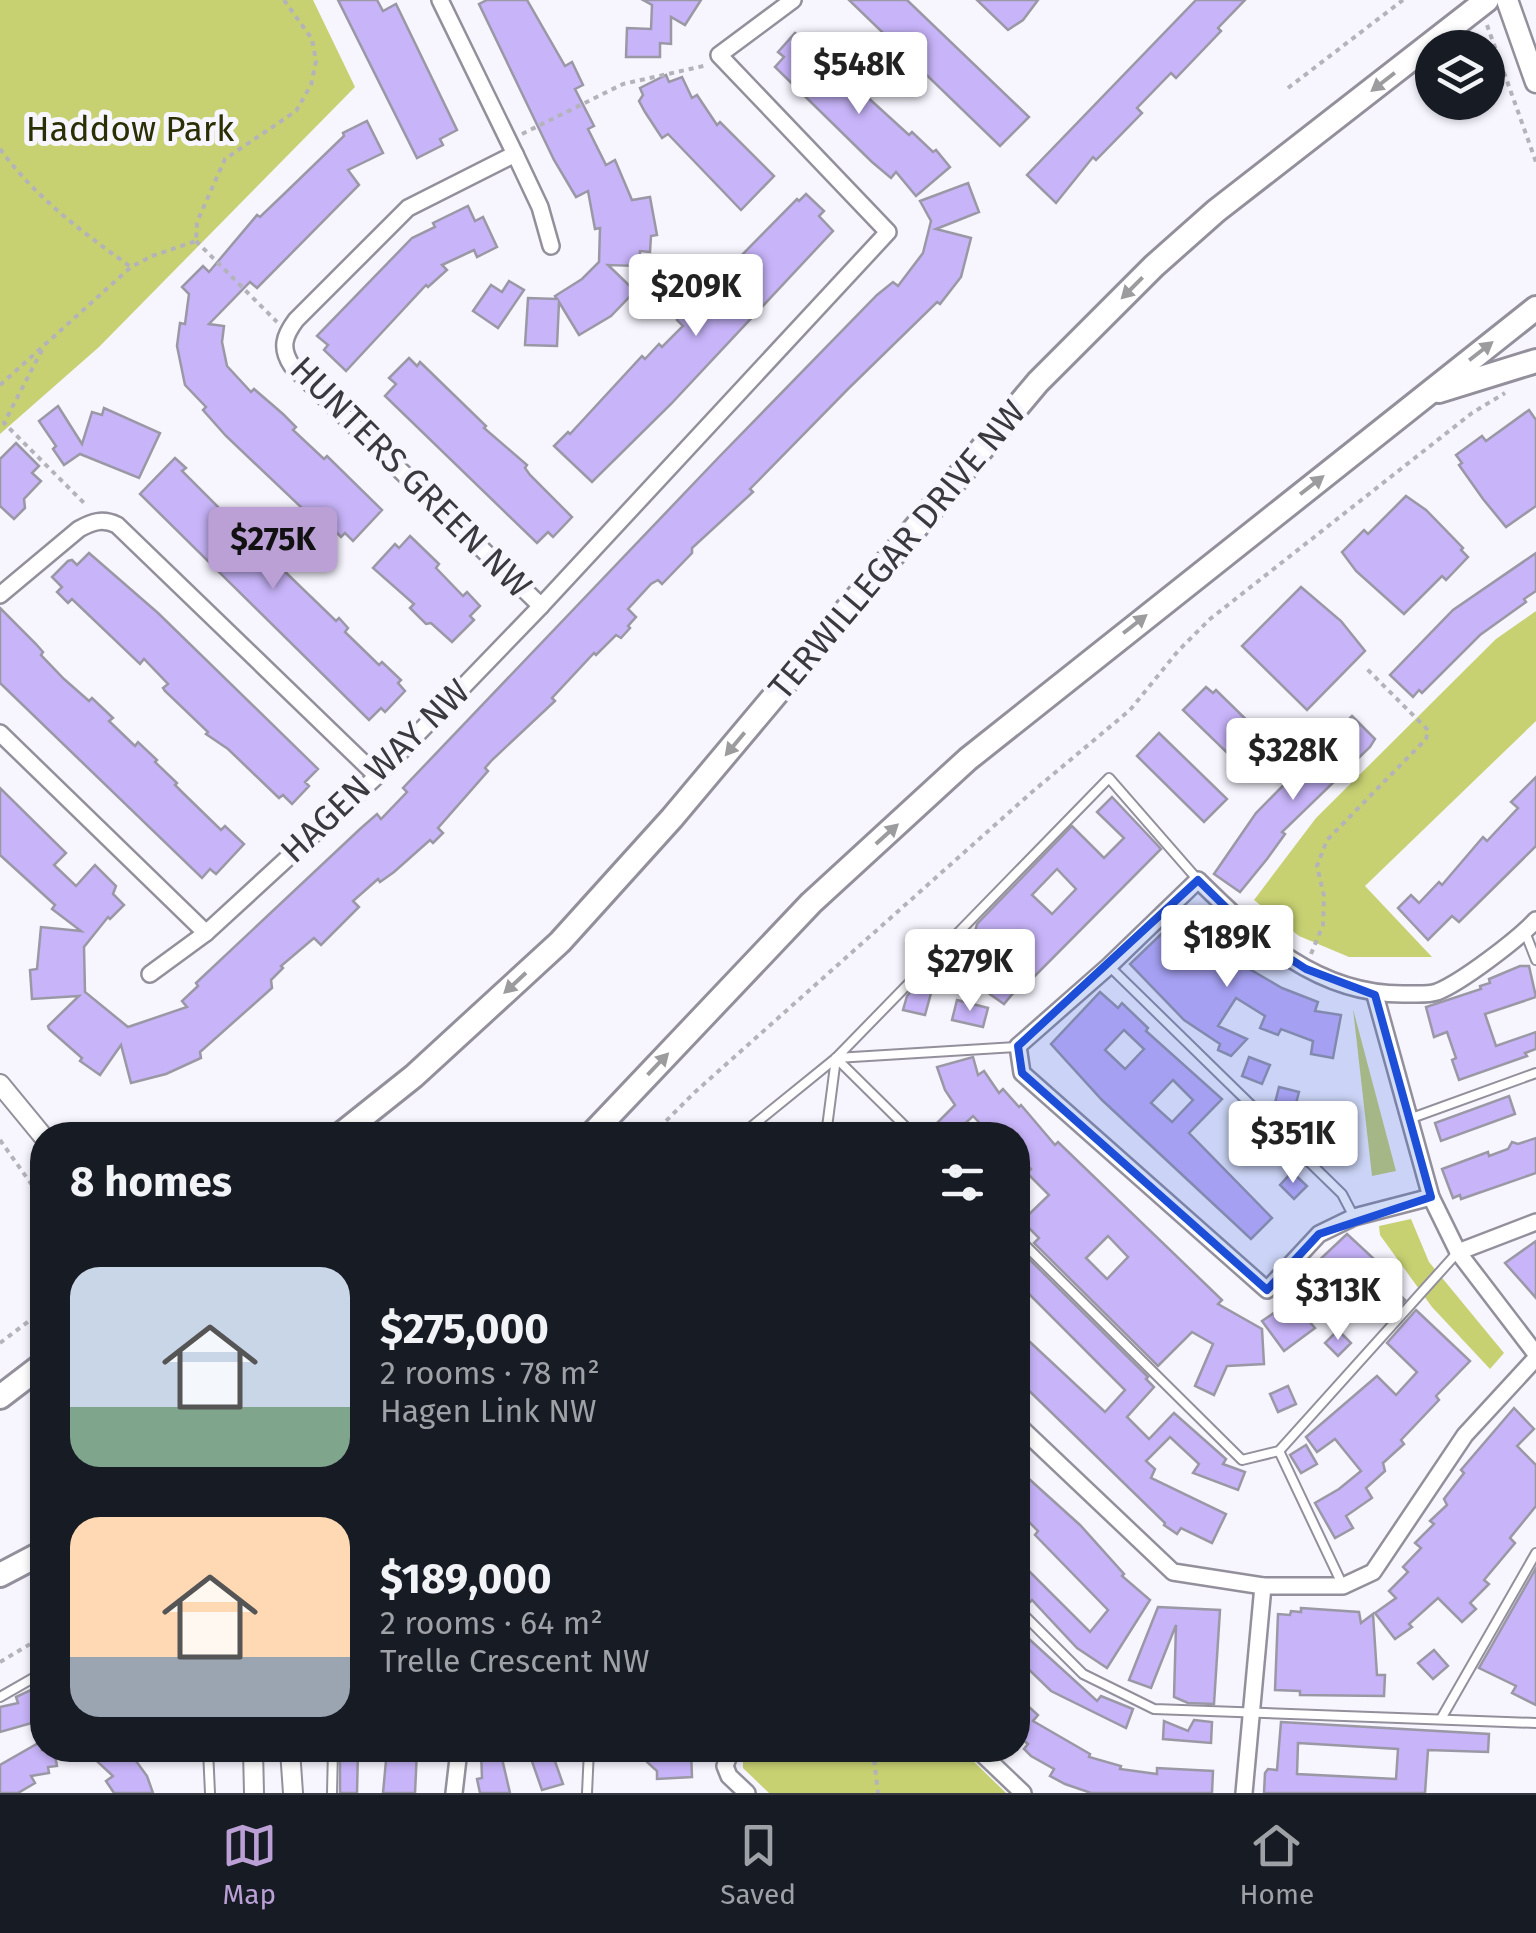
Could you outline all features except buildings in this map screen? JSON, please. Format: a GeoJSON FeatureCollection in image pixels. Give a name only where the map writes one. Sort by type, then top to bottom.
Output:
{"type":"FeatureCollection","features":[{"type":"Feature","properties":{"kind":"main road"},"geometry":{"type":"LineString","coordinates":[[1508,0],[1536,82]]}},
{"type":"Feature","properties":{"kind":"main road","name":"TERWILLEGAR DRIVE NW"},"geometry":{"type":"LineString","coordinates":[[356,1122],[438,1054],[560,942],[672,818],[1038,382],[1154,266],[1216,211],[1487,12]]}},
{"type":"Feature","properties":{"kind":"main road"},"geometry":{"type":"LineString","coordinates":[[603,1122],[811,904],[968,759],[1536,308]]}},
{"type":"Feature","properties":{"kind":"main road"},"geometry":{"type":"LineString","coordinates":[[1426,394],[1536,362]]}},
{"type":"Feature","properties":{"kind":"main road"},"geometry":{"type":"LineString","coordinates":[[0,1397],[30,1375]]}},
{"type":"Feature","properties":{"kind":"main road"},"geometry":{"type":"LineString","coordinates":[[0,1575],[30,1559]]}},
{"type":"Feature","properties":{"kind":"street"},"geometry":{"type":"LineString","coordinates":[[440,0],[540,207],[551,246]]}},
{"type":"Feature","properties":{"kind":"street","name":"HUNTERS GREEN NW"},"geometry":{"type":"LineString","coordinates":[[512,147],[408,208],[287,331],[284,348],[292,366],[541,606],[888,232],[719,55],[794,0]]}},
{"type":"Feature","properties":{"kind":"street"},"geometry":{"type":"LineString","coordinates":[[0,595],[78,529],[101,520],[116,525],[376,776]]}},
{"type":"Feature","properties":{"kind":"street","name":"HAGEN WAY NW"},"geometry":{"type":"LineString","coordinates":[[150,974],[206,932],[376,776],[541,606]]}},
{"type":"Feature","properties":{"kind":"street"},"geometry":{"type":"LineString","coordinates":[[0,733],[206,932]]}},
{"type":"Feature","properties":{"kind":"street"},"geometry":{"type":"LineString","coordinates":[[1431,1196],[1354,1217],[1319,1234],[1267,1290],[1022,1072],[1018,1046],[1198,880],[1256,937],[1306,969],[1375,995],[1435,993],[1530,926]]}},
{"type":"Feature","properties":{"kind":"street"},"geometry":{"type":"LineString","coordinates":[[1030,1435],[1173,1572],[1263,1586],[1343,1586],[1373,1572],[1465,1434],[1536,1356],[1458,1252],[1431,1196],[1375,995]]}},
{"type":"Feature","properties":{"kind":"street"},"geometry":{"type":"LineString","coordinates":[[0,1084],[31,1122]]}},
{"type":"Feature","properties":{"kind":"street"},"geometry":{"type":"LineString","coordinates":[[1458,1252],[1536,1222]]}},
{"type":"Feature","properties":{"kind":"street"},"geometry":{"type":"LineString","coordinates":[[1244,1793],[1263,1586]]}},
{"type":"Feature","properties":{"kind":"street"},"geometry":{"type":"LineString","coordinates":[[253,1762],[254,1793]]}},
{"type":"Feature","properties":{"kind":"street"},"geometry":{"type":"LineString","coordinates":[[291,1762],[292,1793]]}},
{"type":"Feature","properties":{"kind":"street"},"geometry":{"type":"LineString","coordinates":[[454,1793],[458,1762]]}},
{"type":"Feature","properties":{"kind":"street"},"geometry":{"type":"LineString","coordinates":[[726,1762],[725,1766],[748,1793]]}},
{"type":"Feature","properties":{"kind":"street"},"geometry":{"type":"LineString","coordinates":[[991,1762],[1023,1793]]}},
{"type":"Feature","properties":{"kind":"lane"},"geometry":{"type":"LineString","coordinates":[[758,1122],[836,1058],[1109,778],[1198,880]]}},
{"type":"Feature","properties":{"kind":"lane"},"geometry":{"type":"LineString","coordinates":[[1530,926],[1536,960]]}},
{"type":"Feature","properties":{"kind":"lane"},"geometry":{"type":"LineString","coordinates":[[1109,966],[1342,1194],[1354,1217]]}},
{"type":"Feature","properties":{"kind":"lane"},"geometry":{"type":"LineString","coordinates":[[836,1058],[1018,1046]]}},
{"type":"Feature","properties":{"kind":"lane"},"geometry":{"type":"LineString","coordinates":[[828,1122],[836,1058]]}},
{"type":"Feature","properties":{"kind":"lane"},"geometry":{"type":"LineString","coordinates":[[836,1058],[901,1122]]}},
{"type":"Feature","properties":{"kind":"lane"},"geometry":{"type":"LineString","coordinates":[[1410,1119],[1536,1073]]}},
{"type":"Feature","properties":{"kind":"lane"},"geometry":{"type":"LineString","coordinates":[[1030,1250],[1242,1460],[1279,1451],[1458,1252]]}},
{"type":"Feature","properties":{"kind":"lane"},"geometry":{"type":"LineString","coordinates":[[1279,1451],[1343,1586]]}},
{"type":"Feature","properties":{"kind":"lane"},"geometry":{"type":"LineString","coordinates":[[1442,1718],[1536,1553]]}},
{"type":"Feature","properties":{"kind":"lane"},"geometry":{"type":"LineString","coordinates":[[1030,1621],[1083,1674],[1154,1710],[1536,1723]]}},
{"type":"Feature","properties":{"kind":"lane"},"geometry":{"type":"LineString","coordinates":[[0,1697],[30,1680]]}},
{"type":"Feature","properties":{"kind":"lane"},"geometry":{"type":"LineString","coordinates":[[209,1762],[210,1793]]}},
{"type":"Feature","properties":{"kind":"lane"},"geometry":{"type":"LineString","coordinates":[[332,1793],[333,1762]]}},
{"type":"Feature","properties":{"kind":"lane"},"geometry":{"type":"LineString","coordinates":[[587,1793],[589,1762]]}},
{"type":"Feature","properties":{"kind":"path"},"geometry":{"type":"LineString","coordinates":[[284,0],[312,39],[316,61],[311,86],[296,111],[225,159],[197,222],[196,241],[287,331]]}},
{"type":"Feature","properties":{"kind":"path"},"geometry":{"type":"LineString","coordinates":[[1288,88],[1403,0]]}},
{"type":"Feature","properties":{"kind":"path"},"geometry":{"type":"LineString","coordinates":[[1487,12],[1536,162]]}},
{"type":"Feature","properties":{"kind":"path"},"geometry":{"type":"LineString","coordinates":[[512,147],[622,84],[708,66]]}},
{"type":"Feature","properties":{"kind":"path"},"geometry":{"type":"LineString","coordinates":[[0,149],[42,198],[131,267]]}},
{"type":"Feature","properties":{"kind":"path"},"geometry":{"type":"LineString","coordinates":[[0,385],[131,267],[196,241]]}},
{"type":"Feature","properties":{"kind":"path"},"geometry":{"type":"LineString","coordinates":[[43,347],[4,424],[101,520]]}},
{"type":"Feature","properties":{"kind":"path"},"geometry":{"type":"LineString","coordinates":[[665,1122],[1032,792],[1130,710],[1178,650],[1210,619],[1472,413],[1515,388]]}},
{"type":"Feature","properties":{"kind":"path"},"geometry":{"type":"LineString","coordinates":[[1306,969],[1322,925],[1324,896],[1317,866],[1327,840],[1426,739],[1428,730],[1367,669]]}},
{"type":"Feature","properties":{"kind":"path"},"geometry":{"type":"LineString","coordinates":[[0,1140],[30,1183]]}},
{"type":"Feature","properties":{"kind":"path"},"geometry":{"type":"LineString","coordinates":[[0,1343],[30,1320]]}},
{"type":"Feature","properties":{"kind":"path"},"geometry":{"type":"LineString","coordinates":[[0,1662],[30,1644]]}},
{"type":"Feature","properties":{"kind":"path"},"geometry":{"type":"LineString","coordinates":[[874,1762],[878,1793]]}},
{"type":"Feature","properties":{"kind":"highlighted area"},"geometry":{"type":"Polygon","coordinates":[[[1198,880],[1256,937],[1306,969],[1375,995],[1431,1197],[1319,1234],[1267,1290],[1022,1073],[1018,1046],[1198,880]]]}},
{"type":"Feature","properties":{"kind":"green space","name":"Haddow Park"},"geometry":{"type":"Polygon","coordinates":[[[0,0],[313,0],[355,87],[99,347],[0,434],[0,0]]]}},
{"type":"Feature","properties":{"kind":"green space"},"geometry":{"type":"Polygon","coordinates":[[[1536,611],[1536,721],[1365,886],[1432,957],[1349,957],[1299,936],[1254,900],[1316,818],[1496,639],[1536,611]]]}},
{"type":"Feature","properties":{"kind":"green space"},"geometry":{"type":"Polygon","coordinates":[[[1353,1009],[1396,1171],[1372,1176],[1353,1009]]]}},
{"type":"Feature","properties":{"kind":"green space"},"geometry":{"type":"Polygon","coordinates":[[[1411,1219],[1429,1262],[1504,1353],[1490,1369],[1432,1307],[1380,1235],[1379,1226],[1411,1219]]]}},
{"type":"Feature","properties":{"kind":"green space"},"geometry":{"type":"Polygon","coordinates":[[[743,1762],[974,1762],[1006,1793],[769,1793],[743,1768],[743,1762]]]}}]}
